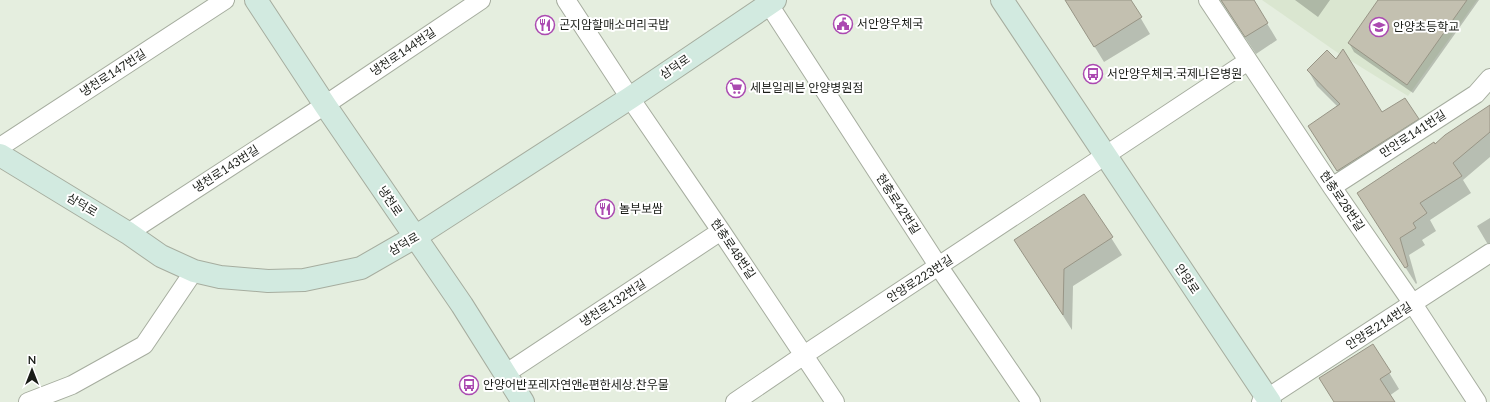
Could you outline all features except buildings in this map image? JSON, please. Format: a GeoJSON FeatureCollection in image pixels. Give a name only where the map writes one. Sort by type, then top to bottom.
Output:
{"type":"FeatureCollection","features":[{"type":"Feature","properties":{"kind":"street","name":"냉천로147번길"},"geometry":{"type":"LineString","coordinates":[[0,147],[225,0]]}},
{"type":"Feature","properties":{"kind":"street","name":"냉천로"},"geometry":{"type":"LineString","coordinates":[[256,0],[325,105],[462,306],[523,402]]}},
{"type":"Feature","properties":{"kind":"street","name":"냉천로144번길"},"geometry":{"type":"LineString","coordinates":[[325,105],[481,0]]}},
{"type":"Feature","properties":{"kind":"street","name":"현충로48번길"},"geometry":{"type":"LineString","coordinates":[[566,0],[630,98],[722,231],[835,402]]}},
{"type":"Feature","properties":{"kind":"street","name":"안양로"},"geometry":{"type":"LineString","coordinates":[[1002,0],[1266,401]]}},
{"type":"Feature","properties":{"kind":"street","name":"현충로28번길"},"geometry":{"type":"LineString","coordinates":[[1208,0],[1413,304],[1477,402]]}},
{"type":"Feature","properties":{"kind":"street","name":"삼덕로"},"geometry":{"type":"LineString","coordinates":[[0,155],[128,233],[161,256],[194,271],[228,277],[268,281],[304,280],[361,268],[416,238],[630,98],[770,1]]}},
{"type":"Feature","properties":{"kind":"street","name":"현충로42번길"},"geometry":{"type":"LineString","coordinates":[[770,1],[939,267],[1031,402]]}},
{"type":"Feature","properties":{"kind":"street"},"geometry":{"type":"LineString","coordinates":[[1105,156],[1248,61]]}},
{"type":"Feature","properties":{"kind":"street","name":"만안로141번길"},"geometry":{"type":"LineString","coordinates":[[1332,186],[1476,94],[1490,78]]}},
{"type":"Feature","properties":{"kind":"street","name":"냉천로143번길"},"geometry":{"type":"LineString","coordinates":[[128,233],[325,105]]}},
{"type":"Feature","properties":{"kind":"street","name":"안양로223번길"},"geometry":{"type":"LineString","coordinates":[[735,402],[1105,156]]}},
{"type":"Feature","properties":{"kind":"street","name":"냉천로132번길"},"geometry":{"type":"LineString","coordinates":[[505,374],[722,231]]}},
{"type":"Feature","properties":{"kind":"street","name":"안양로214번길"},"geometry":{"type":"LineString","coordinates":[[1266,401],[1490,253]]}},
{"type":"Feature","properties":{"kind":"street"},"geometry":{"type":"LineString","coordinates":[[28,402],[72,385],[144,345],[194,271]]}},
{"type":"Feature","properties":{"kind":"shaded area","name":"안양초등학교"},"geometry":{"type":"Polygon","coordinates":[[[1262,0],[1477,0],[1408,96],[1338,53],[1262,0]]]}},
{"type":"Feature","properties":{"kind":"place","name":"서안양우체국"},"geometry":{"type":"Point","coordinates":[843,24]}},
{"type":"Feature","properties":{"kind":"place","name":"곤지암할매소머리국밥"},"geometry":{"type":"Point","coordinates":[545,25]}},
{"type":"Feature","properties":{"kind":"place","name":"안양초등학교"},"geometry":{"type":"Point","coordinates":[1379,27]}},
{"type":"Feature","properties":{"kind":"place","name":"서안양우체국.국제나은병원"},"geometry":{"type":"Point","coordinates":[1093,74]}},
{"type":"Feature","properties":{"kind":"place","name":"세븐일레븐 안양병원점"},"geometry":{"type":"Point","coordinates":[736,88]}},
{"type":"Feature","properties":{"kind":"place","name":"놀부보쌈"},"geometry":{"type":"Point","coordinates":[605,209]}},
{"type":"Feature","properties":{"kind":"place","name":"안양어반포레자연앤e편한세상.찬우물"},"geometry":{"type":"Point","coordinates":[469,385]}}]}
